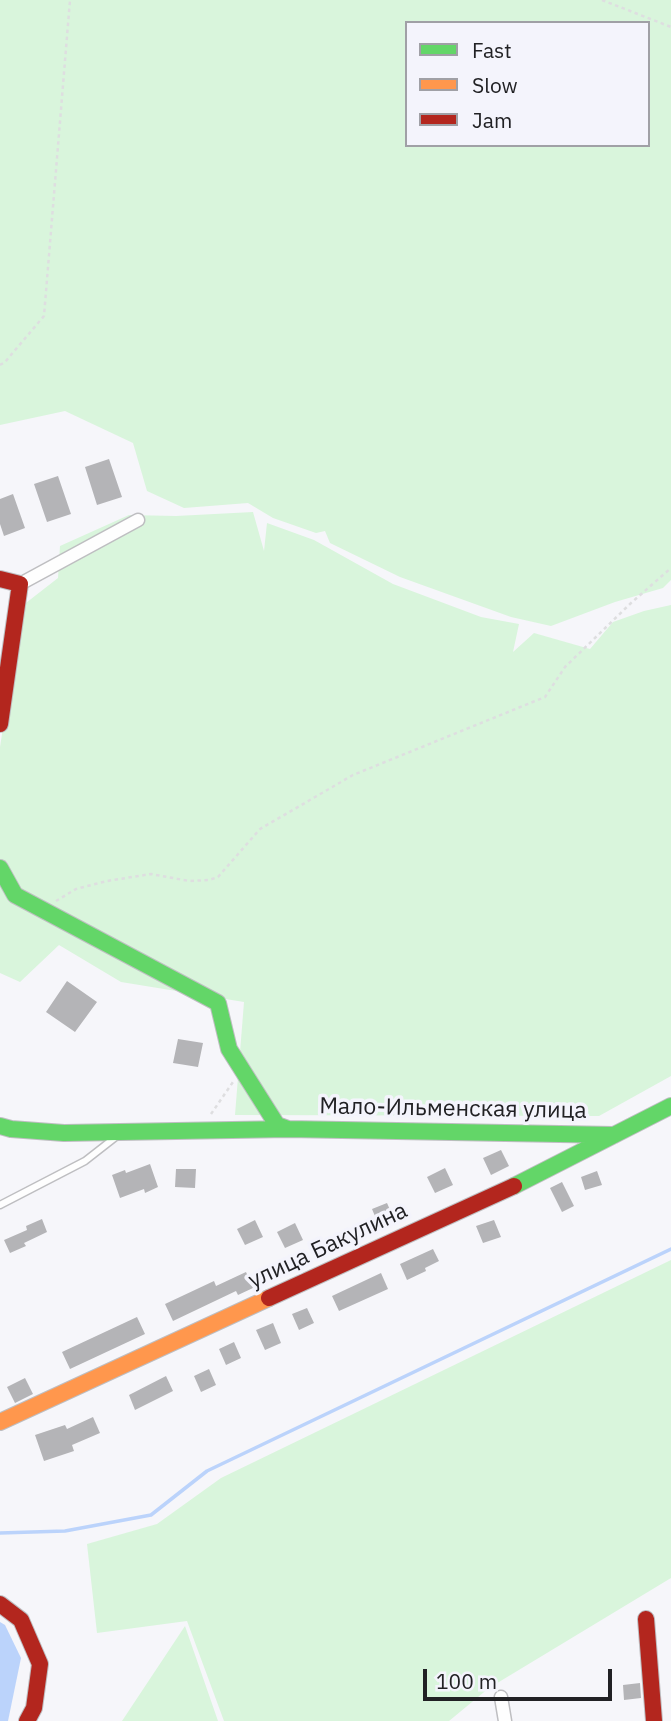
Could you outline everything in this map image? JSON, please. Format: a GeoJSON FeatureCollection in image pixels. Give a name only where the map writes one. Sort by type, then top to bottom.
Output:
{"type":"FeatureCollection","features":[{"type":"Feature","properties":{"kind":"street"},"geometry":{"type":"LineString","coordinates":[[0,579],[20,584],[138,520]]}},
{"type":"Feature","properties":{"kind":"street"},"geometry":{"type":"LineString","coordinates":[[0,724],[20,584]]}},
{"type":"Feature","properties":{"kind":"street","name":"Мало-Ильменская улица"},"geometry":{"type":"LineString","coordinates":[[0,868],[15,895],[218,1003],[229,1049],[277,1125],[288,1129]]}},
{"type":"Feature","properties":{"kind":"street","name":"улица Бакулина"},"geometry":{"type":"LineString","coordinates":[[0,1422],[518,1184],[671,1106]]}},
{"type":"Feature","properties":{"kind":"street","name":"Мало-Ильменская улица"},"geometry":{"type":"LineString","coordinates":[[0,1126],[64,1133],[288,1129],[617,1135]]}},
{"type":"Feature","properties":{"kind":"street"},"geometry":{"type":"LineString","coordinates":[[0,1604],[21,1619],[40,1664],[34,1708],[27,1721]]}},
{"type":"Feature","properties":{"kind":"street"},"geometry":{"type":"LineString","coordinates":[[646,1619],[654,1721]]}},
{"type":"Feature","properties":{"kind":"street"},"geometry":{"type":"LineString","coordinates":[[501,1697],[505,1721]]}},
{"type":"Feature","properties":{"kind":"lane"},"geometry":{"type":"LineString","coordinates":[[0,1205],[85,1161],[121,1133]]}},
{"type":"Feature","properties":{"kind":"path"},"geometry":{"type":"LineString","coordinates":[[0,365],[44,316],[70,0]]}},
{"type":"Feature","properties":{"kind":"path"},"geometry":{"type":"LineString","coordinates":[[602,0],[671,27]]}},
{"type":"Feature","properties":{"kind":"path"},"geometry":{"type":"LineString","coordinates":[[43,910],[76,889],[107,881],[151,874],[189,881],[218,877],[260,829],[354,775],[545,697],[565,667],[671,568]]}},
{"type":"Feature","properties":{"kind":"path"},"geometry":{"type":"LineString","coordinates":[[198,1131],[226,1095],[242,1067]]}},
{"type":"Feature","properties":{"kind":"green space"},"geometry":{"type":"Polygon","coordinates":[[[0,0],[671,0],[671,580],[663,588],[615,602],[551,626],[511,617],[400,577],[330,543],[325,531],[316,533],[273,518],[248,503],[184,508],[147,491],[133,443],[65,411],[0,425],[0,0]]]}},
{"type":"Feature","properties":{"kind":"green space"},"geometry":{"type":"Polygon","coordinates":[[[253,512],[264,551],[267,523],[314,540],[393,584],[481,617],[519,624],[513,652],[534,633],[590,649],[613,622],[671,605],[671,1076],[599,1116],[235,1115],[244,1002],[121,982],[59,945],[20,982],[0,973],[0,747],[22,606],[58,578],[60,546],[129,515],[176,516],[253,512]]]}},
{"type":"Feature","properties":{"kind":"green space"},"geometry":{"type":"Polygon","coordinates":[[[671,1260],[671,1578],[489,1688],[449,1721],[224,1721],[187,1621],[97,1633],[87,1544],[157,1524],[221,1478],[671,1260]]]}},
{"type":"Feature","properties":{"kind":"green space"},"geometry":{"type":"Polygon","coordinates":[[[185,1626],[218,1721],[122,1721],[185,1626]]]}},
{"type":"Feature","properties":{"kind":"water"},"geometry":{"type":"Polygon","coordinates":[[[0,1622],[5,1625],[21,1658],[8,1721],[0,1721],[0,1622]]]}},
{"type":"Feature","properties":{"kind":"building"},"geometry":{"type":"Polygon","coordinates":[[[109,459],[122,497],[97,505],[85,467],[109,459]]]}},
{"type":"Feature","properties":{"kind":"building"},"geometry":{"type":"Polygon","coordinates":[[[58,476],[71,514],[47,522],[34,484],[58,476]]]}},
{"type":"Feature","properties":{"kind":"building"},"geometry":{"type":"Polygon","coordinates":[[[13,494],[25,528],[4,536],[0,524],[0,499],[13,494]]]}},
{"type":"Feature","properties":{"kind":"building"},"geometry":{"type":"Polygon","coordinates":[[[67,981],[97,1002],[75,1032],[46,1012],[67,981]]]}},
{"type":"Feature","properties":{"kind":"building"},"geometry":{"type":"Polygon","coordinates":[[[178,1039],[203,1043],[198,1067],[173,1063],[178,1039]]]}},
{"type":"Feature","properties":{"kind":"building"},"geometry":{"type":"Polygon","coordinates":[[[501,1150],[509,1166],[491,1175],[483,1158],[501,1150]]]}},
{"type":"Feature","properties":{"kind":"building"},"geometry":{"type":"Polygon","coordinates":[[[150,1164],[158,1187],[145,1193],[144,1189],[120,1198],[112,1175],[150,1164]]]}},
{"type":"Feature","properties":{"kind":"building"},"geometry":{"type":"Polygon","coordinates":[[[445,1168],[453,1185],[435,1193],[427,1177],[445,1168]]]}},
{"type":"Feature","properties":{"kind":"building"},"geometry":{"type":"Polygon","coordinates":[[[176,1169],[196,1169],[195,1188],[175,1187],[176,1169]]]}},
{"type":"Feature","properties":{"kind":"building"},"geometry":{"type":"Polygon","coordinates":[[[597,1171],[602,1185],[585,1190],[581,1177],[597,1171]]]}},
{"type":"Feature","properties":{"kind":"building"},"geometry":{"type":"Polygon","coordinates":[[[562,1182],[574,1206],[562,1212],[550,1188],[562,1182]]]}},
{"type":"Feature","properties":{"kind":"building"},"geometry":{"type":"Polygon","coordinates":[[[387,1203],[394,1219],[379,1226],[372,1209],[387,1203]]]}},
{"type":"Feature","properties":{"kind":"building"},"geometry":{"type":"Polygon","coordinates":[[[42,1219],[47,1232],[10,1253],[4,1240],[27,1230],[26,1226],[42,1219]]]}},
{"type":"Feature","properties":{"kind":"building"},"geometry":{"type":"Polygon","coordinates":[[[255,1220],[263,1237],[245,1245],[237,1229],[255,1220]]]}},
{"type":"Feature","properties":{"kind":"building"},"geometry":{"type":"Polygon","coordinates":[[[494,1220],[501,1237],[483,1243],[476,1226],[494,1220]]]}},
{"type":"Feature","properties":{"kind":"building"},"geometry":{"type":"Polygon","coordinates":[[[295,1223],[303,1240],[285,1248],[277,1232],[295,1223]]]}},
{"type":"Feature","properties":{"kind":"building"},"geometry":{"type":"Polygon","coordinates":[[[433,1249],[439,1261],[407,1280],[400,1264],[433,1249]]]}},
{"type":"Feature","properties":{"kind":"building"},"geometry":{"type":"Polygon","coordinates":[[[246,1272],[253,1288],[238,1295],[236,1291],[173,1321],[165,1304],[214,1281],[216,1286],[246,1272]]]}},
{"type":"Feature","properties":{"kind":"building"},"geometry":{"type":"Polygon","coordinates":[[[381,1273],[388,1289],[339,1311],[332,1296],[381,1273]]]}},
{"type":"Feature","properties":{"kind":"building"},"geometry":{"type":"Polygon","coordinates":[[[307,1308],[314,1323],[299,1330],[292,1314],[307,1308]]]}},
{"type":"Feature","properties":{"kind":"building"},"geometry":{"type":"Polygon","coordinates":[[[137,1317],[145,1334],[70,1369],[62,1352],[137,1317]]]}},
{"type":"Feature","properties":{"kind":"building"},"geometry":{"type":"Polygon","coordinates":[[[273,1323],[281,1343],[265,1350],[256,1330],[273,1323]]]}},
{"type":"Feature","properties":{"kind":"building"},"geometry":{"type":"Polygon","coordinates":[[[234,1342],[241,1358],[226,1365],[219,1349],[234,1342]]]}},
{"type":"Feature","properties":{"kind":"building"},"geometry":{"type":"Polygon","coordinates":[[[209,1369],[216,1385],[201,1392],[194,1376],[209,1369]]]}},
{"type":"Feature","properties":{"kind":"building"},"geometry":{"type":"Polygon","coordinates":[[[166,1376],[173,1391],[135,1410],[129,1395],[166,1376]]]}},
{"type":"Feature","properties":{"kind":"building"},"geometry":{"type":"Polygon","coordinates":[[[25,1378],[33,1394],[15,1403],[7,1387],[25,1378]]]}},
{"type":"Feature","properties":{"kind":"building"},"geometry":{"type":"Polygon","coordinates":[[[93,1417],[100,1433],[72,1445],[74,1451],[44,1461],[35,1435],[65,1425],[67,1429],[93,1417]]]}},
{"type":"Feature","properties":{"kind":"building"},"geometry":{"type":"Polygon","coordinates":[[[640,1683],[641,1698],[624,1700],[623,1685],[640,1683]]]}},
{"type":"Feature","properties":{"kind":"waterway"},"geometry":{"type":"LineString","coordinates":[[0,1533],[65,1531],[151,1515],[207,1471],[671,1249]]}},
{"type":"Feature","properties":{"kind":"traffic: fast"},"geometry":{"type":"LineString","coordinates":[[0,868],[15,895],[218,1003],[229,1049],[277,1125],[288,1129]]}},
{"type":"Feature","properties":{"kind":"traffic: fast"},"geometry":{"type":"LineString","coordinates":[[514,1186],[671,1106]]}},
{"type":"Feature","properties":{"kind":"traffic: fast"},"geometry":{"type":"LineString","coordinates":[[0,1126],[64,1133],[288,1129],[614,1135]]}},
{"type":"Feature","properties":{"kind":"traffic: slow"},"geometry":{"type":"LineString","coordinates":[[0,1422],[269,1298]]}},
{"type":"Feature","properties":{"kind":"traffic: jam"},"geometry":{"type":"LineString","coordinates":[[0,579],[20,584],[0,724]]}},
{"type":"Feature","properties":{"kind":"traffic: jam"},"geometry":{"type":"LineString","coordinates":[[269,1298],[514,1186]]}},
{"type":"Feature","properties":{"kind":"traffic: jam"},"geometry":{"type":"LineString","coordinates":[[0,1604],[21,1620],[40,1664],[34,1708],[27,1721]]}},
{"type":"Feature","properties":{"kind":"traffic: jam"},"geometry":{"type":"LineString","coordinates":[[646,1619],[654,1721]]}}]}
